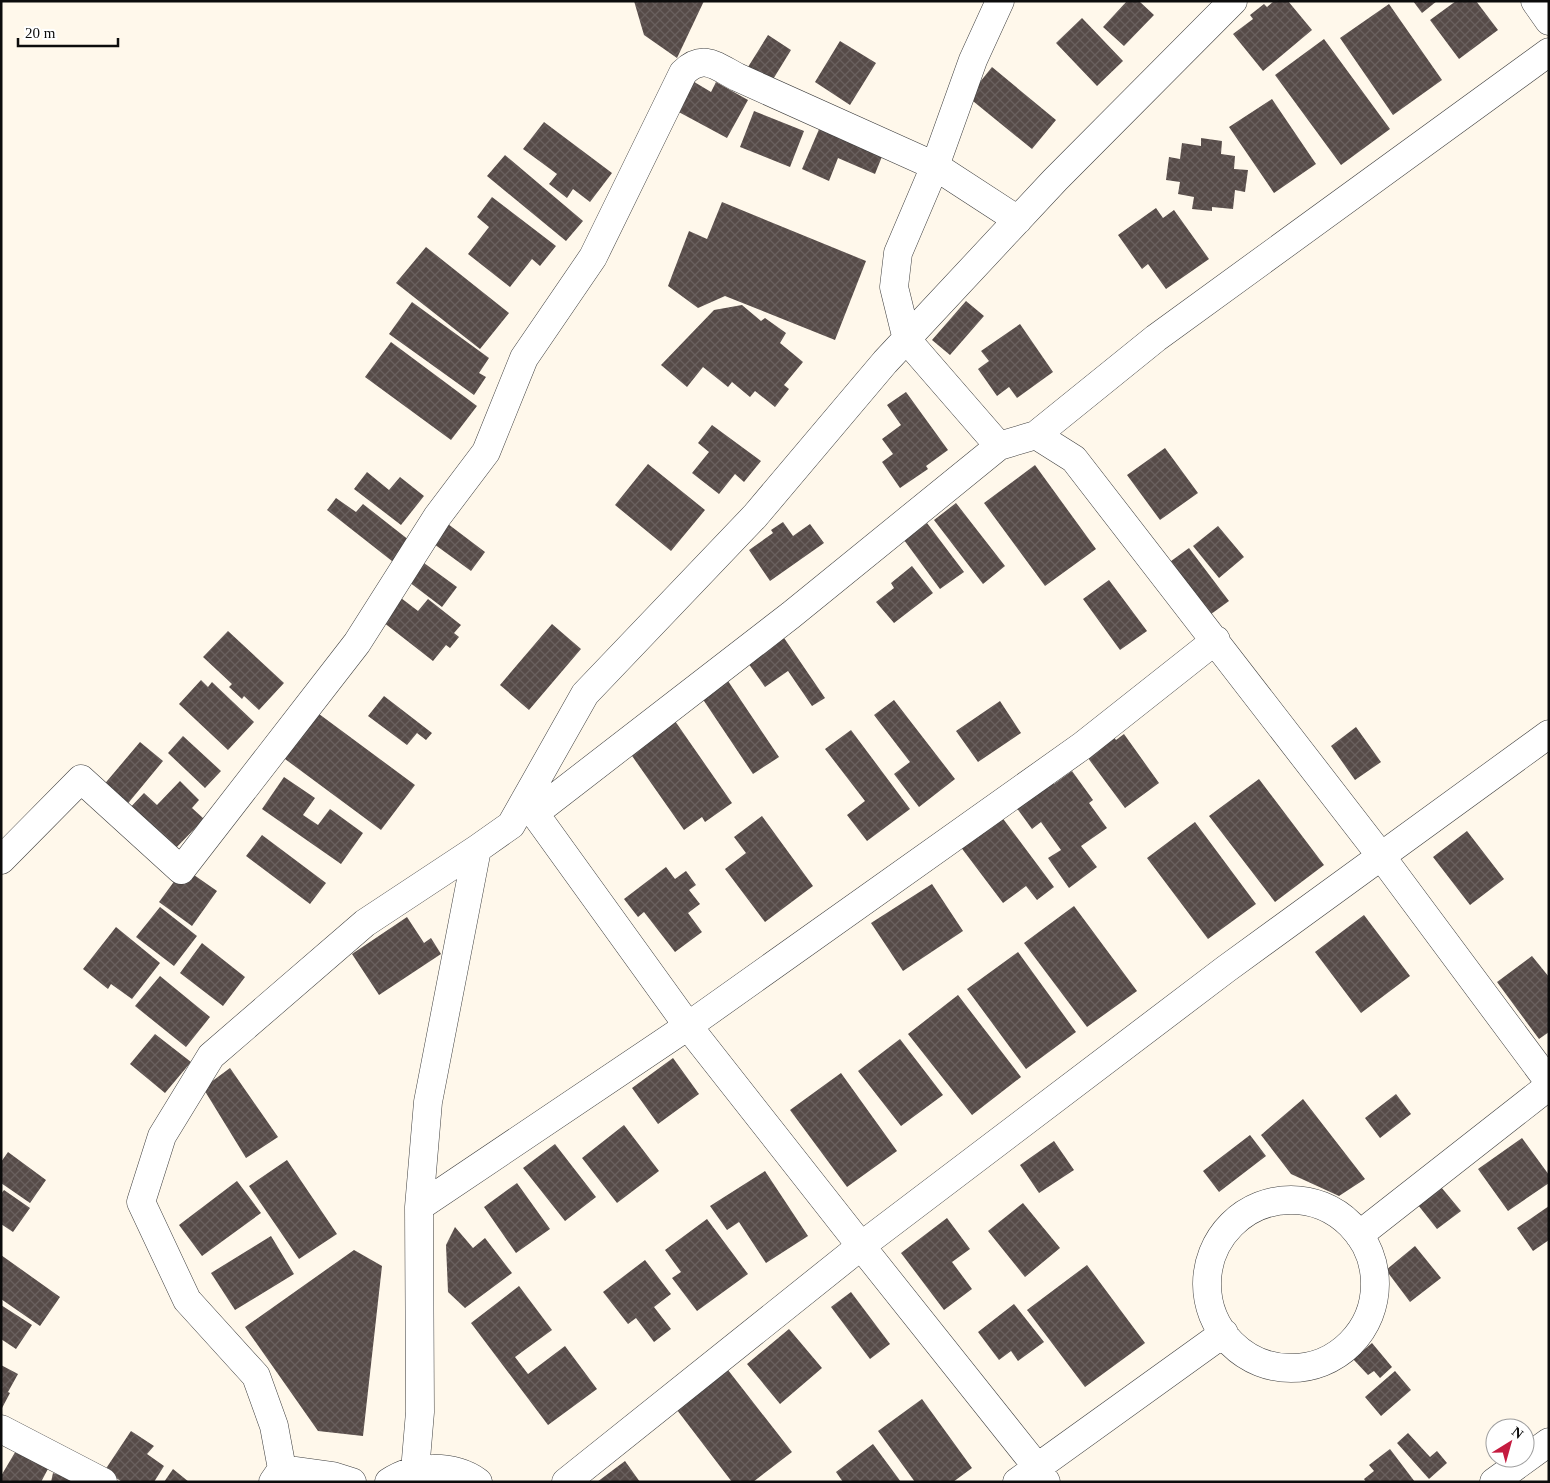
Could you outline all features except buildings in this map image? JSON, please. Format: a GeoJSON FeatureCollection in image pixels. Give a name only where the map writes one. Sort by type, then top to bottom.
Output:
{"type":"FeatureCollection","features":[{"type":"Feature","properties":{"kind":"street"},"geometry":{"type":"LineString","coordinates":[[999,446],[907,340],[894,286],[898,253],[935,166],[973,60],[1000,1]]}},
{"type":"Feature","properties":{"kind":"street"},"geometry":{"type":"LineString","coordinates":[[1535,1],[1549,21]]}},
{"type":"Feature","properties":{"kind":"street"},"geometry":{"type":"LineString","coordinates":[[530,806],[585,694],[755,516],[885,362],[1218,7]]}},
{"type":"Feature","properties":{"kind":"street"},"geometry":{"type":"LineString","coordinates":[[352,1482],[333,1476],[278,1475],[274,1426],[256,1376],[187,1300],[141,1202],[162,1136],[211,1056],[365,923],[477,849],[511,824],[530,806],[791,615],[999,446],[1036,435],[1156,338],[1549,52]]}},
{"type":"Feature","properties":{"kind":"street"},"geometry":{"type":"LineString","coordinates":[[1,860],[81,779],[181,870],[357,643],[437,517],[486,452],[524,358],[593,257],[683,73],[691,65],[708,62],[736,77],[935,166],[1018,220]]}},
{"type":"Feature","properties":{"kind":"street"},"geometry":{"type":"LineString","coordinates":[[1036,435],[1074,459],[1216,640],[1381,856],[1549,1082]]}},
{"type":"Feature","properties":{"kind":"street"},"geometry":{"type":"LineString","coordinates":[[419,1207],[688,1026],[1082,746],[1216,640]]}},
{"type":"Feature","properties":{"kind":"street"},"geometry":{"type":"LineString","coordinates":[[566,1482],[861,1246],[1226,969],[1549,734]]}},
{"type":"Feature","properties":{"kind":"street"},"geometry":{"type":"LineString","coordinates":[[530,806],[688,1026],[861,1246],[1033,1477],[1224,1333]]}},
{"type":"Feature","properties":{"kind":"street"},"geometry":{"type":"LineString","coordinates":[[414,1471],[420,1412],[419,1207],[428,1102],[477,849]]}},
{"type":"Feature","properties":{"kind":"street"},"geometry":{"type":"LineString","coordinates":[[1359,1235],[1549,1086]]}},
{"type":"Feature","properties":{"kind":"street"},"geometry":{"type":"LineString","coordinates":[[1288,1200],[1316,1204],[1340,1216],[1359,1235],[1372,1259],[1376,1286],[1371,1312],[1358,1336],[1339,1354],[1315,1366],[1288,1369],[1260,1363],[1236,1348],[1224,1333],[1217,1325],[1208,1299],[1208,1270],[1217,1243],[1235,1220],[1260,1206],[1288,1200]]}},
{"type":"Feature","properties":{"kind":"street"},"geometry":{"type":"LineString","coordinates":[[1,1429],[103,1482]]}},
{"type":"Feature","properties":{"kind":"street"},"geometry":{"type":"LineString","coordinates":[[1494,1482],[1549,1442]]}},
{"type":"Feature","properties":{"kind":"street"},"geometry":{"type":"LineString","coordinates":[[389,1482],[414,1471],[435,1469],[455,1471],[478,1482]]}}]}
